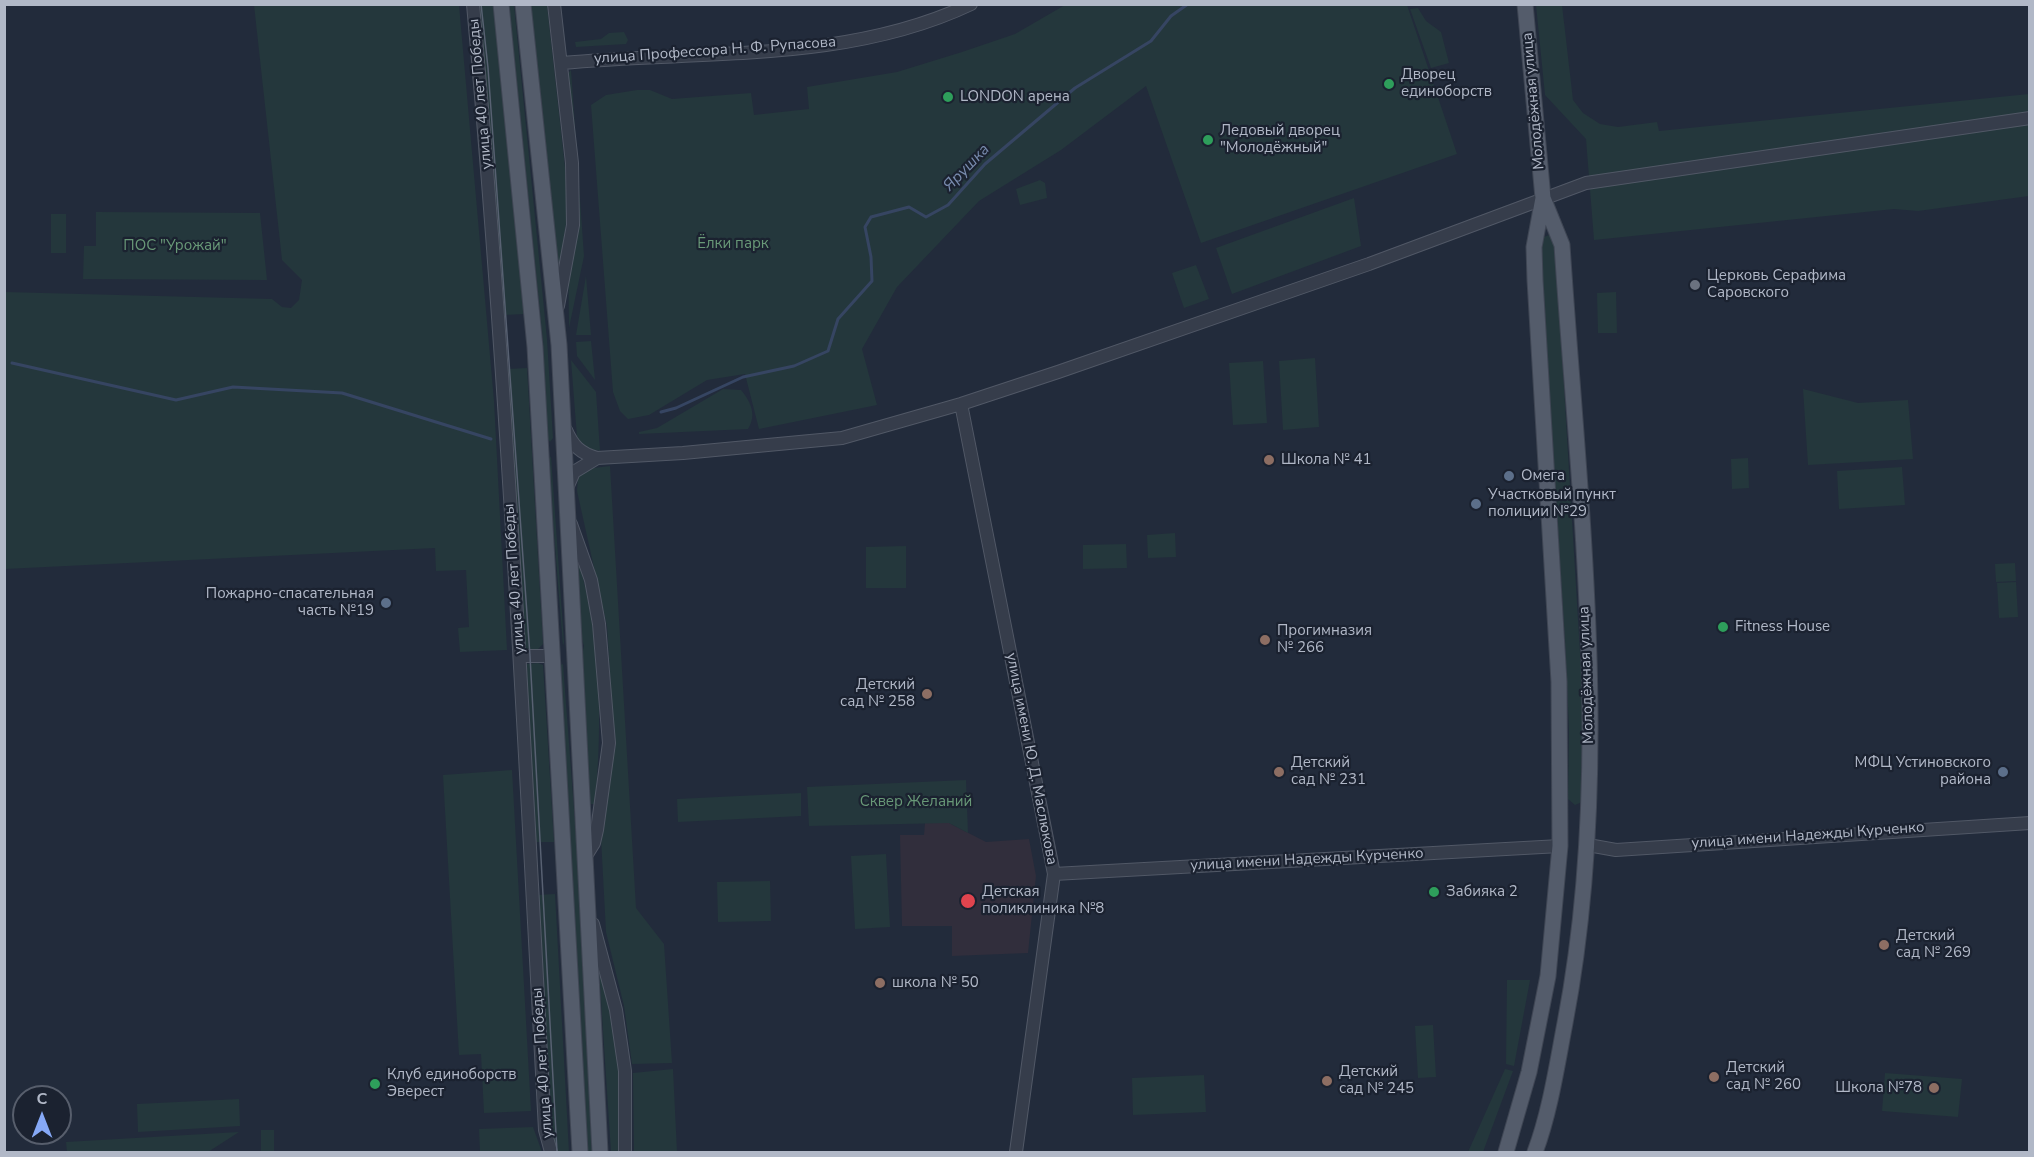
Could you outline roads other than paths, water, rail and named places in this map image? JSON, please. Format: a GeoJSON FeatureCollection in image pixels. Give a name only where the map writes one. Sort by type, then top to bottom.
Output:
{"type":"FeatureCollection","features":[{"type":"Feature","properties":{"kind":"main road","name":"улица 40 лет Победы"},"geometry":{"type":"LineString","coordinates":[[501,4],[535,347],[580,1152]]}},
{"type":"Feature","properties":{"kind":"main road"},"geometry":{"type":"LineString","coordinates":[[523,4],[557,316],[600,1152]]}},
{"type":"Feature","properties":{"kind":"main road","name":"Молодёжная улица"},"geometry":{"type":"LineString","coordinates":[[1506,1152],[1529,1072],[1548,976],[1560,846],[1559,682],[1534,246],[1543,198],[1525,4]]}},
{"type":"Feature","properties":{"kind":"main road","name":"Молодёжная улица"},"geometry":{"type":"LineString","coordinates":[[1535,1152],[1573,978],[1588,845],[1590,681],[1562,245],[1543,198]]}},
{"type":"Feature","properties":{"kind":"main road"},"geometry":{"type":"LineString","coordinates":[[541,450],[564,450]]}},
{"type":"Feature","properties":{"kind":"main road"},"geometry":{"type":"LineString","coordinates":[[553,656],[574,655]]}},
{"type":"Feature","properties":{"kind":"main road"},"geometry":{"type":"LineString","coordinates":[[1560,846],[1588,845]]}},
{"type":"Feature","properties":{"kind":"street","name":"улица 40 лет Победы"},"geometry":{"type":"LineString","coordinates":[[473,4],[495,246],[520,656],[545,1130],[551,1152]]}},
{"type":"Feature","properties":{"kind":"street"},"geometry":{"type":"LineString","coordinates":[[554,4],[572,163],[573,225],[557,316]]}},
{"type":"Feature","properties":{"kind":"street","name":"улица Профессора Н. Ф. Рупасова"},"geometry":{"type":"LineString","coordinates":[[562,63],[809,47],[871,38],[936,21],[971,4]]}},
{"type":"Feature","properties":{"kind":"street"},"geometry":{"type":"LineString","coordinates":[[563,425],[572,444],[583,454],[597,458],[683,453],[842,438],[961,404],[1359,268],[1586,183],[2030,118]]}},
{"type":"Feature","properties":{"kind":"street","name":"улица имени Ю. Д. Маслюкова"},"geometry":{"type":"LineString","coordinates":[[961,404],[1054,874],[1016,1152]]}},
{"type":"Feature","properties":{"kind":"street"},"geometry":{"type":"LineString","coordinates":[[566,490],[574,472],[597,458]]}},
{"type":"Feature","properties":{"kind":"street"},"geometry":{"type":"LineString","coordinates":[[567,512],[591,580],[599,624],[609,743],[597,830],[594,843],[584,859]]}},
{"type":"Feature","properties":{"kind":"street"},"geometry":{"type":"LineString","coordinates":[[520,656],[553,656]]}},
{"type":"Feature","properties":{"kind":"street","name":"улица имени Надежды Курченко"},"geometry":{"type":"LineString","coordinates":[[1588,845],[1616,849],[2030,823]]}},
{"type":"Feature","properties":{"kind":"street","name":"улица имени Надежды Курченко"},"geometry":{"type":"LineString","coordinates":[[1054,874],[1560,846]]}},
{"type":"Feature","properties":{"kind":"street"},"geometry":{"type":"LineString","coordinates":[[586,899],[616,1010],[625,1071],[625,1152]]}},
{"type":"Feature","properties":{"kind":"waterway","name":"Ярушка"},"geometry":{"type":"LineString","coordinates":[[661,412],[676,408],[743,377],[794,366],[828,351],[838,319],[872,281],[871,257],[865,227],[871,217],[909,207],[926,217],[948,205],[985,164],[1075,88],[1151,41],[1171,16],[1188,4]]}},
{"type":"Feature","properties":{"kind":"waterway"},"geometry":{"type":"LineString","coordinates":[[12,363],[176,400],[233,387],[342,393],[491,439]]}},
{"type":"Feature","properties":{"kind":"tram line"},"geometry":{"type":"LineString","coordinates":[[481,4],[488,68],[530,656],[557,1152]]}},
{"type":"Feature","properties":{"kind":"place","name":"Дворец единоборств"},"geometry":{"type":"Point","coordinates":[1389,84]}},
{"type":"Feature","properties":{"kind":"place","name":"LONDON арена"},"geometry":{"type":"Point","coordinates":[948,97]}},
{"type":"Feature","properties":{"kind":"place","name":"Ледовый дворец \"Молодёжный\""},"geometry":{"type":"Point","coordinates":[1208,140]}},
{"type":"Feature","properties":{"kind":"place","name":"Церковь Серафима Саровского"},"geometry":{"type":"Point","coordinates":[1695,285]}},
{"type":"Feature","properties":{"kind":"place","name":"Школа № 41"},"geometry":{"type":"Point","coordinates":[1269,460]}},
{"type":"Feature","properties":{"kind":"place","name":"Омега"},"geometry":{"type":"Point","coordinates":[1509,476]}},
{"type":"Feature","properties":{"kind":"place","name":"Участковый пункт полиции №29"},"geometry":{"type":"Point","coordinates":[1476,504]}},
{"type":"Feature","properties":{"kind":"place","name":"Пожарно-спасательная часть №19"},"geometry":{"type":"Point","coordinates":[386,603]}},
{"type":"Feature","properties":{"kind":"place","name":"Fitness House"},"geometry":{"type":"Point","coordinates":[1723,627]}},
{"type":"Feature","properties":{"kind":"place","name":"Прогимназия № 266"},"geometry":{"type":"Point","coordinates":[1265,640]}},
{"type":"Feature","properties":{"kind":"place","name":"Детский сад № 258"},"geometry":{"type":"Point","coordinates":[927,694]}},
{"type":"Feature","properties":{"kind":"place","name":"Детский сад № 231"},"geometry":{"type":"Point","coordinates":[1279,772]}},
{"type":"Feature","properties":{"kind":"place","name":"МФЦ Устиновского района"},"geometry":{"type":"Point","coordinates":[2003,772]}},
{"type":"Feature","properties":{"kind":"place","name":"Забияка 2"},"geometry":{"type":"Point","coordinates":[1434,892]}},
{"type":"Feature","properties":{"kind":"place","name":"Детская поликлиника №8"},"geometry":{"type":"Point","coordinates":[968,901]}},
{"type":"Feature","properties":{"kind":"place","name":"Детский сад № 269"},"geometry":{"type":"Point","coordinates":[1884,945]}},
{"type":"Feature","properties":{"kind":"place","name":"школа № 50"},"geometry":{"type":"Point","coordinates":[880,983]}},
{"type":"Feature","properties":{"kind":"place","name":"Детский сад № 260"},"geometry":{"type":"Point","coordinates":[1714,1077]}},
{"type":"Feature","properties":{"kind":"place","name":"Детский сад № 245"},"geometry":{"type":"Point","coordinates":[1327,1081]}},
{"type":"Feature","properties":{"kind":"place","name":"Клуб единоборств Эверест"},"geometry":{"type":"Point","coordinates":[375,1084]}},
{"type":"Feature","properties":{"kind":"place","name":"Школа №78"},"geometry":{"type":"Point","coordinates":[1934,1088]}},
{"type":"Feature","properties":{"kind":"park label","name":"Ёлки парк"},"geometry":{"type":"Point","coordinates":[733,244]}},
{"type":"Feature","properties":{"kind":"park label","name":"ПОС \"Урожай\""},"geometry":{"type":"Point","coordinates":[175,246]}},
{"type":"Feature","properties":{"kind":"park label","name":"Сквер Желаний"},"geometry":{"type":"Point","coordinates":[916,802]}}]}
